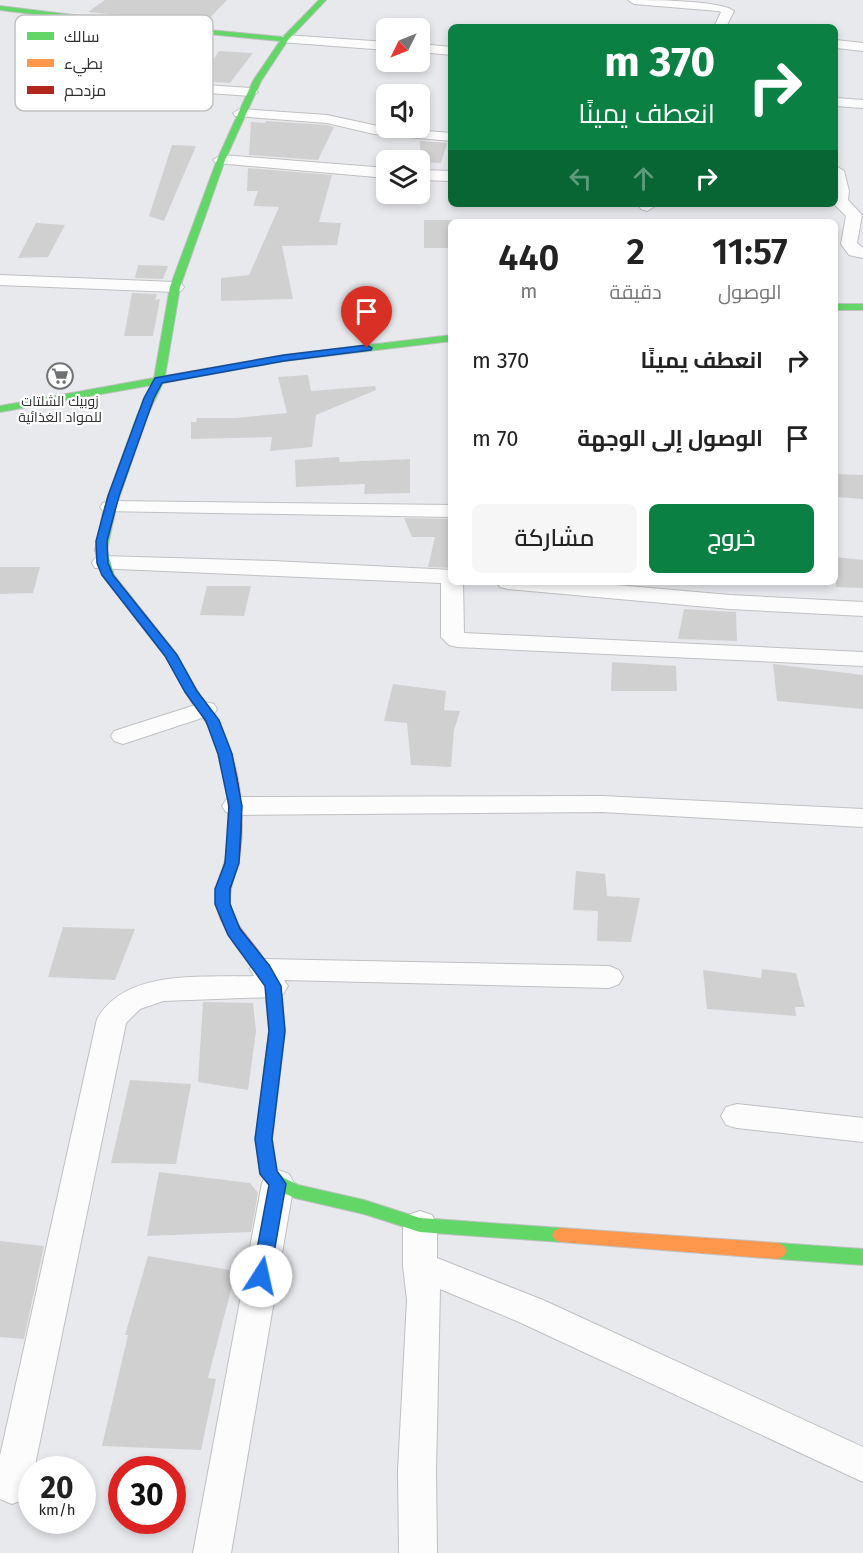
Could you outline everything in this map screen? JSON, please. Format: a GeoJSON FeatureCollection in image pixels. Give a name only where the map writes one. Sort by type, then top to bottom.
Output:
{"type":"FeatureCollection","features":[{"type":"Feature","properties":{"kind":"street"},"geometry":{"type":"LineString","coordinates":[[323,0],[285,39],[240,113],[175,287],[159,380],[142,416],[110,507],[102,541],[102,563],[108,575],[171,655],[191,692],[205,709],[220,737],[236,806],[232,863],[223,889],[222,904],[233,931],[268,978],[277,1031],[264,1139],[269,1174],[278,1184],[295,1191],[364,1207],[420,1225],[863,1257]]}},
{"type":"Feature","properties":{"kind":"street"},"geometry":{"type":"LineString","coordinates":[[634,0],[721,8],[728,11],[722,24]]}},
{"type":"Feature","properties":{"kind":"street"},"geometry":{"type":"LineString","coordinates":[[0,8],[58,15]]}},
{"type":"Feature","properties":{"kind":"street"},"geometry":{"type":"LineString","coordinates":[[213,33],[376,45]]}},
{"type":"Feature","properties":{"kind":"street"},"geometry":{"type":"LineString","coordinates":[[838,44],[863,47]]}},
{"type":"Feature","properties":{"kind":"street"},"geometry":{"type":"LineString","coordinates":[[430,49],[448,51]]}},
{"type":"Feature","properties":{"kind":"street"},"geometry":{"type":"LineString","coordinates":[[213,90],[251,92]]}},
{"type":"Feature","properties":{"kind":"street"},"geometry":{"type":"LineString","coordinates":[[838,102],[863,104]]}},
{"type":"Feature","properties":{"kind":"street"},"geometry":{"type":"LineString","coordinates":[[240,113],[327,119],[374,130],[448,137]]}},
{"type":"Feature","properties":{"kind":"street"},"geometry":{"type":"LineString","coordinates":[[221,160],[376,172]]}},
{"type":"Feature","properties":{"kind":"street"},"geometry":{"type":"LineString","coordinates":[[430,175],[448,176]]}},
{"type":"Feature","properties":{"kind":"street"},"geometry":{"type":"LineString","coordinates":[[838,179],[841,191],[840,201],[854,215],[849,244],[855,251],[863,253]]}},
{"type":"Feature","properties":{"kind":"street"},"geometry":{"type":"LineString","coordinates":[[0,280],[175,287]]}},
{"type":"Feature","properties":{"kind":"street"},"geometry":{"type":"LineString","coordinates":[[838,307],[863,307]]}},
{"type":"Feature","properties":{"kind":"street"},"geometry":{"type":"LineString","coordinates":[[0,409],[284,358],[448,338]]}},
{"type":"Feature","properties":{"kind":"street"},"geometry":{"type":"LineString","coordinates":[[110,507],[448,512]]}},
{"type":"Feature","properties":{"kind":"street"},"geometry":{"type":"LineString","coordinates":[[102,563],[448,577]]}},
{"type":"Feature","properties":{"kind":"street"},"geometry":{"type":"LineString","coordinates":[[452,585],[453,638],[457,640],[863,659]]}},
{"type":"Feature","properties":{"kind":"street"},"geometry":{"type":"LineString","coordinates":[[540,585],[730,602],[863,609]]}},
{"type":"Feature","properties":{"kind":"street"},"geometry":{"type":"LineString","coordinates":[[123,736],[205,709]]}},
{"type":"Feature","properties":{"kind":"street"},"geometry":{"type":"LineString","coordinates":[[236,806],[603,804],[863,818]]}},
{"type":"Feature","properties":{"kind":"street"},"geometry":{"type":"LineString","coordinates":[[12,1486],[112,1019],[130,1001],[162,990],[268,978],[609,977]]}},
{"type":"Feature","properties":{"kind":"street"},"geometry":{"type":"LineString","coordinates":[[736,1116],[863,1130]]}},
{"type":"Feature","properties":{"kind":"street"},"geometry":{"type":"LineString","coordinates":[[212,1553],[278,1184]]}},
{"type":"Feature","properties":{"kind":"street"},"geometry":{"type":"LineString","coordinates":[[418,1553],[417,1471],[424,1300],[420,1266],[420,1225]]}},
{"type":"Feature","properties":{"kind":"street"},"geometry":{"type":"LineString","coordinates":[[420,1266],[542,1316],[863,1465]]}},
{"type":"Feature","properties":{"kind":"building"},"geometry":{"type":"Polygon","coordinates":[[[105,0],[227,0],[213,15],[117,15],[88,12],[105,0]]]}},
{"type":"Feature","properties":{"kind":"building"},"geometry":{"type":"Polygon","coordinates":[[[219,51],[253,53],[230,83],[213,82],[213,60],[219,51]]]}},
{"type":"Feature","properties":{"kind":"building"},"geometry":{"type":"Polygon","coordinates":[[[266,121],[334,127],[318,160],[249,155],[251,122],[265,123],[266,121]]]}},
{"type":"Feature","properties":{"kind":"building"},"geometry":{"type":"Polygon","coordinates":[[[420,141],[447,143],[441,163],[430,162],[430,150],[420,150],[420,141]]]}},
{"type":"Feature","properties":{"kind":"building"},"geometry":{"type":"Polygon","coordinates":[[[172,145],[196,146],[164,221],[149,216],[172,145]]]}},
{"type":"Feature","properties":{"kind":"building"},"geometry":{"type":"Polygon","coordinates":[[[248,168],[332,175],[319,222],[341,223],[337,245],[282,246],[293,299],[221,301],[221,278],[249,275],[279,207],[253,206],[258,191],[247,191],[248,168]]]}},
{"type":"Feature","properties":{"kind":"building"},"geometry":{"type":"Polygon","coordinates":[[[424,220],[448,220],[448,248],[424,248],[424,220]]]}},
{"type":"Feature","properties":{"kind":"building"},"geometry":{"type":"Polygon","coordinates":[[[36,223],[65,225],[48,257],[18,258],[36,223]]]}},
{"type":"Feature","properties":{"kind":"building"},"geometry":{"type":"Polygon","coordinates":[[[138,265],[168,266],[163,279],[135,278],[138,265]]]}},
{"type":"Feature","properties":{"kind":"building"},"geometry":{"type":"Polygon","coordinates":[[[132,293],[157,294],[155,300],[160,299],[153,336],[124,336],[132,293]]]}},
{"type":"Feature","properties":{"kind":"building"},"geometry":{"type":"Polygon","coordinates":[[[375,298],[384,321],[353,322],[346,299],[375,298]]]}},
{"type":"Feature","properties":{"kind":"building"},"geometry":{"type":"Polygon","coordinates":[[[308,375],[311,391],[375,386],[376,390],[316,415],[312,447],[270,451],[272,437],[191,439],[191,422],[196,422],[197,418],[235,418],[287,413],[278,377],[308,375]]]}},
{"type":"Feature","properties":{"kind":"building"},"geometry":{"type":"Polygon","coordinates":[[[339,457],[340,462],[410,459],[410,493],[364,494],[365,484],[296,487],[295,460],[339,457]]]}},
{"type":"Feature","properties":{"kind":"building"},"geometry":{"type":"Polygon","coordinates":[[[838,474],[863,475],[863,499],[838,497],[838,474]]]}},
{"type":"Feature","properties":{"kind":"building"},"geometry":{"type":"Polygon","coordinates":[[[404,518],[448,519],[448,568],[428,567],[435,537],[412,537],[404,518]]]}},
{"type":"Feature","properties":{"kind":"building"},"geometry":{"type":"Polygon","coordinates":[[[838,557],[863,560],[863,588],[836,587],[838,585],[838,557]]]}},
{"type":"Feature","properties":{"kind":"building"},"geometry":{"type":"Polygon","coordinates":[[[0,567],[40,567],[33,593],[0,594],[0,567]]]}},
{"type":"Feature","properties":{"kind":"building"},"geometry":{"type":"Polygon","coordinates":[[[207,586],[251,586],[244,616],[200,615],[207,586]]]}},
{"type":"Feature","properties":{"kind":"building"},"geometry":{"type":"Polygon","coordinates":[[[684,609],[736,612],[737,641],[678,639],[684,609]]]}},
{"type":"Feature","properties":{"kind":"building"},"geometry":{"type":"Polygon","coordinates":[[[612,662],[676,666],[677,691],[611,691],[612,662]]]}},
{"type":"Feature","properties":{"kind":"building"},"geometry":{"type":"Polygon","coordinates":[[[773,664],[863,675],[863,709],[777,701],[773,664]]]}},
{"type":"Feature","properties":{"kind":"building"},"geometry":{"type":"Polygon","coordinates":[[[393,684],[446,691],[444,710],[460,711],[454,730],[451,767],[411,765],[407,723],[384,721],[393,684]]]}},
{"type":"Feature","properties":{"kind":"building"},"geometry":{"type":"Polygon","coordinates":[[[576,871],[605,874],[607,896],[640,898],[631,942],[597,941],[598,911],[573,910],[576,871]]]}},
{"type":"Feature","properties":{"kind":"building"},"geometry":{"type":"Polygon","coordinates":[[[63,927],[135,929],[115,980],[48,977],[63,927]]]}},
{"type":"Feature","properties":{"kind":"building"},"geometry":{"type":"Polygon","coordinates":[[[762,969],[796,973],[805,1007],[795,1007],[796,1016],[707,1009],[703,970],[761,978],[762,969]]]}},
{"type":"Feature","properties":{"kind":"building"},"geometry":{"type":"Polygon","coordinates":[[[203,1002],[253,1003],[256,1031],[248,1090],[198,1082],[203,1002]]]}},
{"type":"Feature","properties":{"kind":"building"},"geometry":{"type":"Polygon","coordinates":[[[130,1080],[191,1084],[176,1164],[111,1163],[130,1080]]]}},
{"type":"Feature","properties":{"kind":"building"},"geometry":{"type":"Polygon","coordinates":[[[159,1172],[250,1183],[258,1193],[251,1232],[147,1236],[159,1172]]]}},
{"type":"Feature","properties":{"kind":"building"},"geometry":{"type":"Polygon","coordinates":[[[0,1241],[44,1246],[24,1339],[0,1337],[0,1241]]]}},
{"type":"Feature","properties":{"kind":"building"},"geometry":{"type":"Polygon","coordinates":[[[148,1256],[236,1271],[208,1378],[216,1379],[201,1450],[102,1446],[128,1335],[125,1335],[148,1256]]]}},
{"type":"Feature","properties":{"kind":"traffic: fast"},"geometry":{"type":"LineString","coordinates":[[197,701],[171,655],[108,575],[101,550],[110,507],[142,416],[159,380],[175,287],[221,160],[257,81],[285,39],[323,0]]}},
{"type":"Feature","properties":{"kind":"traffic: fast"},"geometry":{"type":"LineString","coordinates":[[0,8],[57,15]]}},
{"type":"Feature","properties":{"kind":"traffic: fast"},"geometry":{"type":"LineString","coordinates":[[213,32],[285,39]]}},
{"type":"Feature","properties":{"kind":"traffic: fast"},"geometry":{"type":"LineString","coordinates":[[838,307],[863,307]]}},
{"type":"Feature","properties":{"kind":"traffic: fast"},"geometry":{"type":"LineString","coordinates":[[0,409],[284,358],[448,338]]}},
{"type":"Feature","properties":{"kind":"traffic: fast"},"geometry":{"type":"LineString","coordinates":[[255,958],[273,986],[277,1031],[264,1139],[269,1174],[278,1183],[295,1191],[364,1207],[420,1225],[561,1235]]}},
{"type":"Feature","properties":{"kind":"traffic: fast"},"geometry":{"type":"LineString","coordinates":[[778,1251],[863,1257]]}},
{"type":"Feature","properties":{"kind":"traffic: slow"},"geometry":{"type":"LineString","coordinates":[[561,1235],[778,1251]]}},
{"type":"Feature","properties":{"kind":"traffic: jam"},"geometry":{"type":"LineString","coordinates":[[197,701],[207,713],[219,736],[231,782],[234,849],[223,892],[223,903],[227,918],[235,932],[255,958]]}},
{"type":"Feature","properties":{"kind":"place","name":"زوبيك الشلتات للمواد الغذائية"},"geometry":{"type":"Point","coordinates":[60,376]}},
{"type":"Feature","properties":{"kind":"route"},"geometry":{"type":"LineString","coordinates":[[261,1276],[278,1184],[269,1174],[265,1160],[264,1139],[277,1031],[273,986],[264,969],[233,931],[222,904],[223,889],[232,863],[236,806],[225,754],[213,720],[191,692],[171,655],[108,575],[102,563],[102,541],[114,496],[149,398],[159,380],[284,358],[367,348]]}}]}
